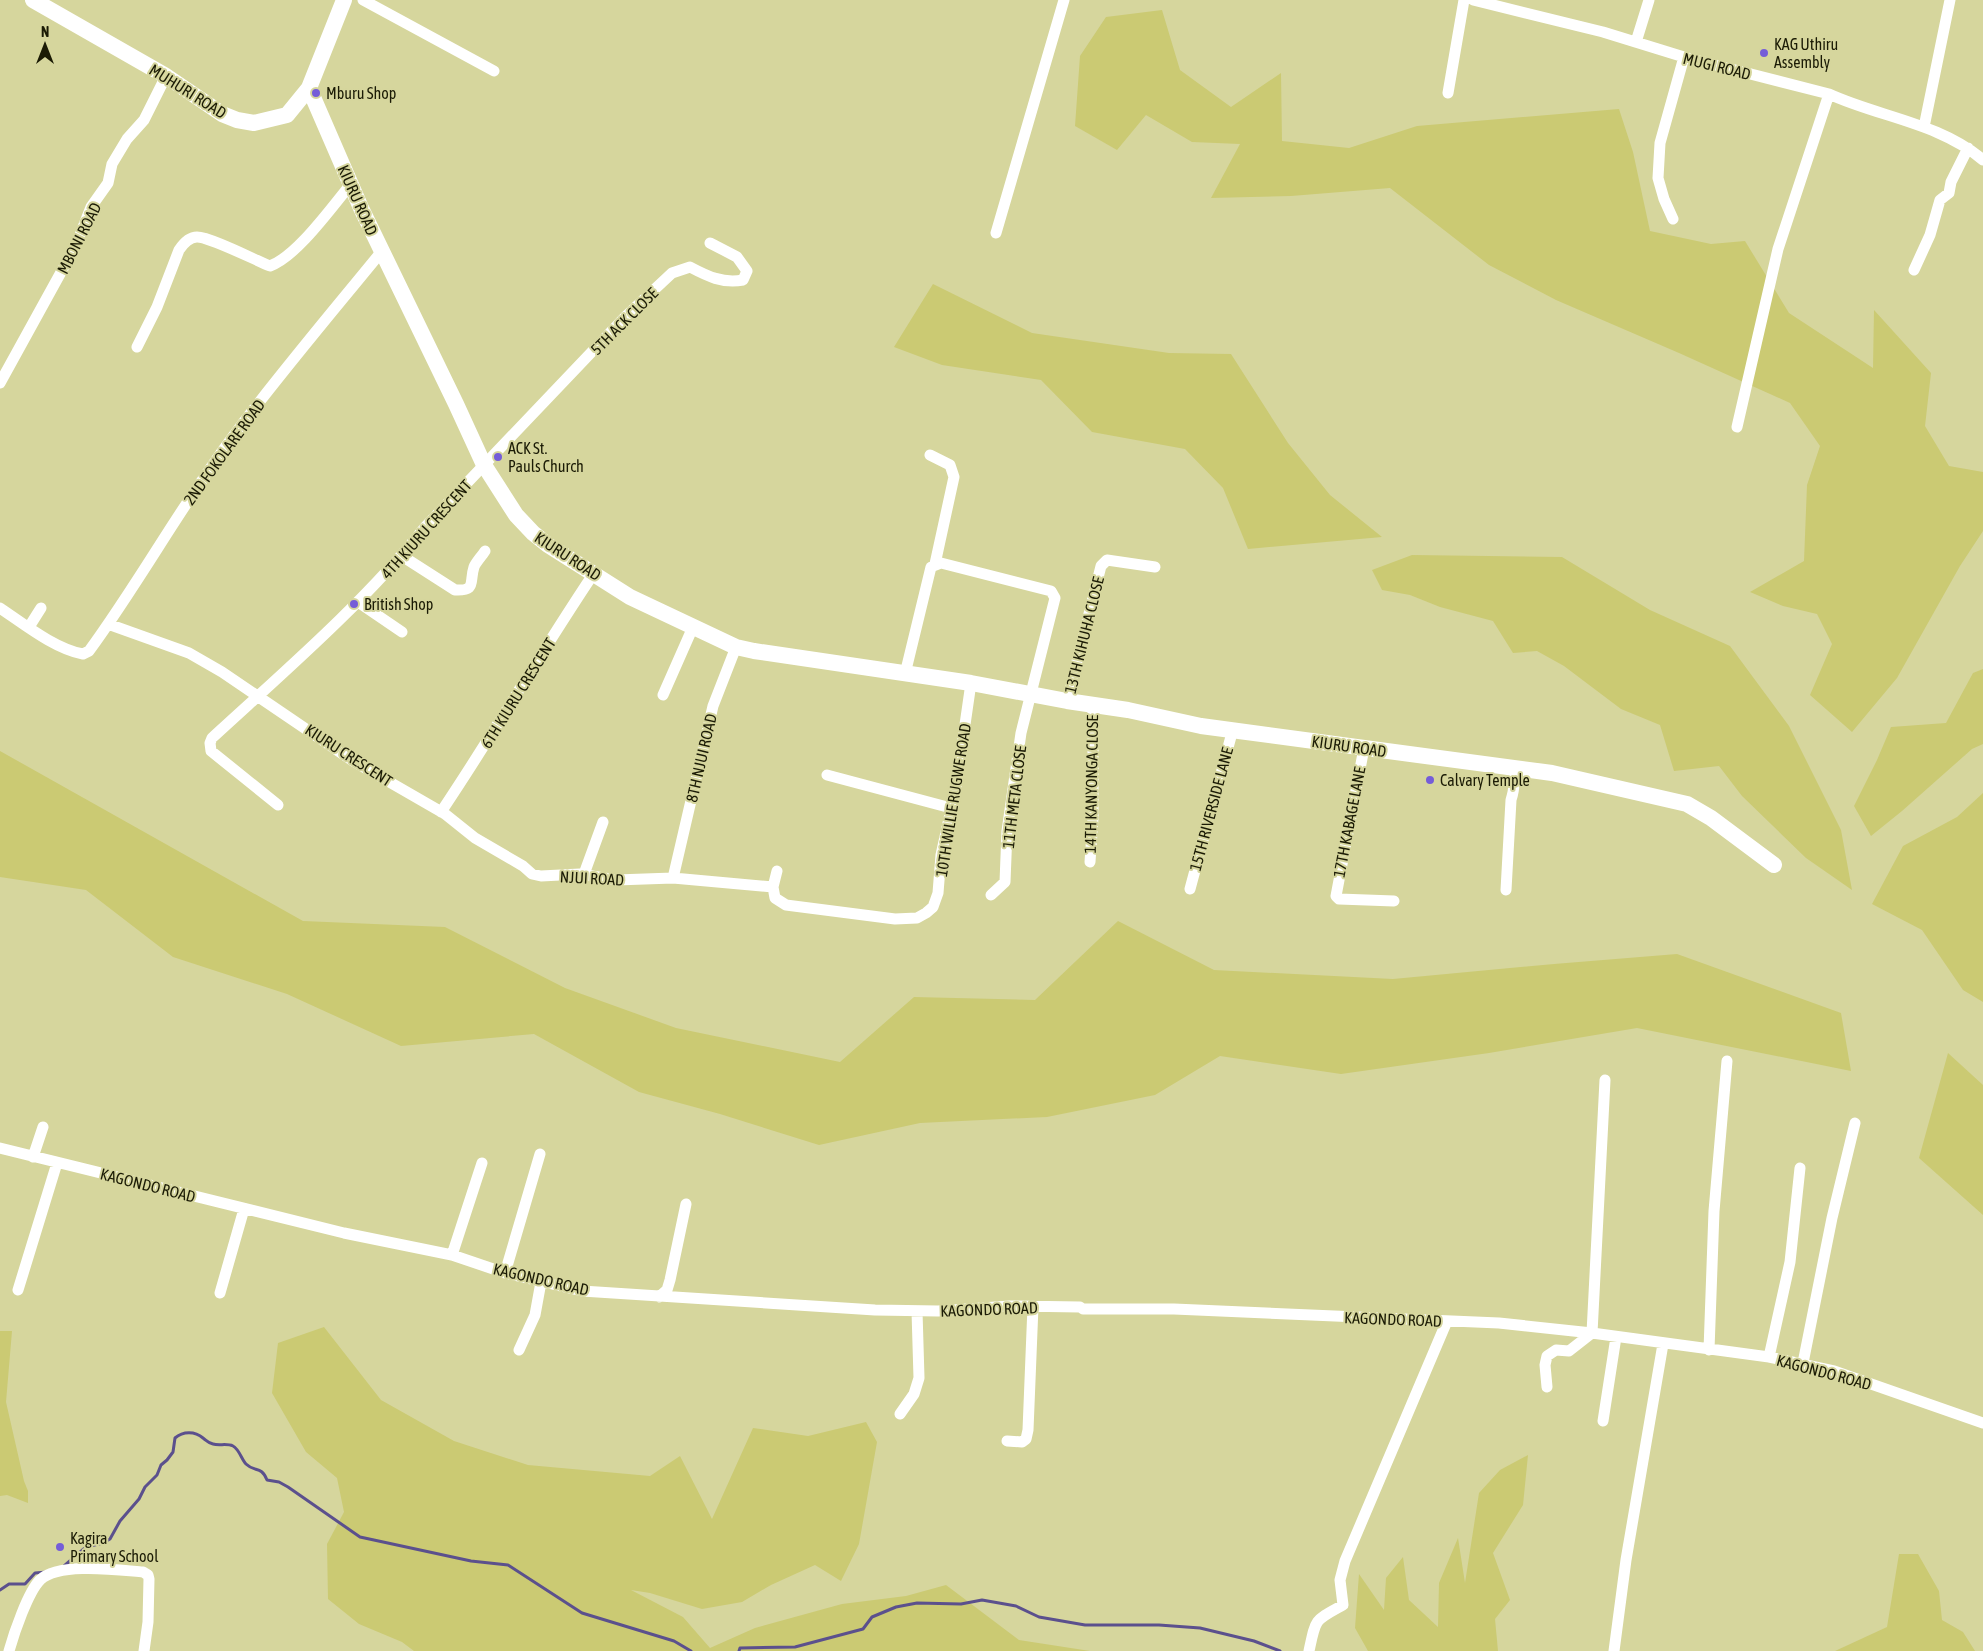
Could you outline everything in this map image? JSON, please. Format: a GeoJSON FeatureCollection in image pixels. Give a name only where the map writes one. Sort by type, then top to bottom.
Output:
{"type":"FeatureCollection","features":[{"type":"Feature","properties":{"kind":"street","name":"MUHURI ROAD"},"geometry":{"type":"LineString","coordinates":[[34,0],[166,76],[222,114],[237,120],[254,123],[287,115],[309,88],[344,0]]}},
{"type":"Feature","properties":{"kind":"street"},"geometry":{"type":"LineString","coordinates":[[363,0],[494,71]]}},
{"type":"Feature","properties":{"kind":"street"},"geometry":{"type":"LineString","coordinates":[[996,233],[1064,0]]}},
{"type":"Feature","properties":{"kind":"street"},"geometry":{"type":"LineString","coordinates":[[1448,93],[1464,0]]}},
{"type":"Feature","properties":{"kind":"street","name":"MUGI ROAD"},"geometry":{"type":"LineString","coordinates":[[1473,0],[1636,42],[1684,58],[1829,94],[1851,104],[1924,127],[1968,148],[1983,160]]}},
{"type":"Feature","properties":{"kind":"street"},"geometry":{"type":"LineString","coordinates":[[1636,42],[1649,0]]}},
{"type":"Feature","properties":{"kind":"street"},"geometry":{"type":"LineString","coordinates":[[1924,127],[1950,0]]}},
{"type":"Feature","properties":{"kind":"street"},"geometry":{"type":"LineString","coordinates":[[1673,218],[1664,199],[1658,178],[1660,143],[1684,58]]}},
{"type":"Feature","properties":{"kind":"street","name":"MBONI ROAD"},"geometry":{"type":"LineString","coordinates":[[0,383],[76,245],[91,207],[108,184],[112,164],[127,139],[144,120],[166,76]]}},
{"type":"Feature","properties":{"kind":"street","name":"KIURU ROAD"},"geometry":{"type":"LineString","coordinates":[[309,88],[382,251],[484,466],[516,515],[532,533],[630,597],[736,647],[972,683],[1067,701],[1128,710],[1201,726],[1552,773],[1687,804],[1711,818],[1774,865]]}},
{"type":"Feature","properties":{"kind":"street"},"geometry":{"type":"LineString","coordinates":[[1737,427],[1778,248],[1829,94]]}},
{"type":"Feature","properties":{"kind":"street"},"geometry":{"type":"LineString","coordinates":[[1914,270],[1930,234],[1940,200],[1949,193],[1951,182],[1968,148]]}},
{"type":"Feature","properties":{"kind":"street"},"geometry":{"type":"LineString","coordinates":[[137,347],[157,307],[179,250],[185,242],[196,237],[208,239],[270,266],[280,262],[296,248],[351,184]]}},
{"type":"Feature","properties":{"kind":"street","name":"5TH ACK CLOSE"},"geometry":{"type":"LineString","coordinates":[[484,466],[625,317],[672,273],[690,266],[713,278],[732,282],[743,280],[747,271],[737,257],[710,244]]}},
{"type":"Feature","properties":{"kind":"street","name":"2ND FOKOLARE ROAD"},"geometry":{"type":"LineString","coordinates":[[29,627],[75,653],[83,654],[88,651],[236,432],[382,251]]}},
{"type":"Feature","properties":{"kind":"street"},"geometry":{"type":"LineString","coordinates":[[905,674],[931,567],[935,564],[954,477],[950,465],[930,455]]}},
{"type":"Feature","properties":{"kind":"street","name":"4TH KIURU CRESCENT"},"geometry":{"type":"LineString","coordinates":[[278,805],[211,751],[210,743],[212,738],[358,602],[402,556],[426,526],[484,466]]}},
{"type":"Feature","properties":{"kind":"street"},"geometry":{"type":"LineString","coordinates":[[402,556],[455,590],[462,590],[468,589],[472,584],[474,567],[485,551]]}},
{"type":"Feature","properties":{"kind":"street","name":"13TH KIHUHA CLOSE"},"geometry":{"type":"LineString","coordinates":[[1067,701],[1101,566],[1108,560],[1155,567]]}},
{"type":"Feature","properties":{"kind":"street","name":"11TH META CLOSE"},"geometry":{"type":"LineString","coordinates":[[935,564],[941,563],[1052,591],[1055,598],[1021,733],[1007,831],[1005,882],[991,895]]}},
{"type":"Feature","properties":{"kind":"street","name":"6TH KIURU CRESCENT"},"geometry":{"type":"LineString","coordinates":[[441,812],[516,698],[544,648],[594,573]]}},
{"type":"Feature","properties":{"kind":"street"},"geometry":{"type":"LineString","coordinates":[[358,602],[402,632]]}},
{"type":"Feature","properties":{"kind":"street"},"geometry":{"type":"LineString","coordinates":[[0,608],[29,627],[41,608]]}},
{"type":"Feature","properties":{"kind":"street","name":"KIURU CRESCENT"},"geometry":{"type":"LineString","coordinates":[[108,624],[189,653],[258,695],[353,761],[441,812]]}},
{"type":"Feature","properties":{"kind":"street"},"geometry":{"type":"LineString","coordinates":[[663,695],[693,627]]}},
{"type":"Feature","properties":{"kind":"street","name":"8TH NJUI ROAD"},"geometry":{"type":"LineString","coordinates":[[673,874],[713,706],[736,647]]}},
{"type":"Feature","properties":{"kind":"street","name":"10TH WILLIE RUGWE ROAD"},"geometry":{"type":"LineString","coordinates":[[774,887],[775,898],[786,905],[895,919],[910,919],[926,913],[933,907],[938,894],[941,855],[956,787],[972,683]]}},
{"type":"Feature","properties":{"kind":"street","name":"14TH KANYONGA CLOSE"},"geometry":{"type":"LineString","coordinates":[[1090,862],[1093,818],[1093,705]]}},
{"type":"Feature","properties":{"kind":"street","name":"15TH RIVERSIDE LANE"},"geometry":{"type":"LineString","coordinates":[[1190,889],[1233,729]]}},
{"type":"Feature","properties":{"kind":"street","name":"17TH KABAGE LANE"},"geometry":{"type":"LineString","coordinates":[[1364,748],[1336,896],[1339,898],[1394,901]]}},
{"type":"Feature","properties":{"kind":"street"},"geometry":{"type":"LineString","coordinates":[[1506,890],[1511,800],[1515,787],[1510,767]]}},
{"type":"Feature","properties":{"kind":"street"},"geometry":{"type":"LineString","coordinates":[[827,775],[951,808]]}},
{"type":"Feature","properties":{"kind":"street","name":"NJUI ROAD"},"geometry":{"type":"LineString","coordinates":[[441,812],[475,838],[523,866],[532,874],[541,876],[584,874],[616,880],[673,874],[774,887]]}},
{"type":"Feature","properties":{"kind":"street"},"geometry":{"type":"LineString","coordinates":[[584,874],[602,822]]}},
{"type":"Feature","properties":{"kind":"street"},"geometry":{"type":"LineString","coordinates":[[774,887],[777,871]]}},
{"type":"Feature","properties":{"kind":"street"},"geometry":{"type":"LineString","coordinates":[[1710,1350],[1714,1211],[1727,1061]]}},
{"type":"Feature","properties":{"kind":"street"},"geometry":{"type":"LineString","coordinates":[[1547,1387],[1545,1365],[1547,1356],[1556,1350],[1569,1351],[1592,1333],[1605,1080]]}},
{"type":"Feature","properties":{"kind":"street"},"geometry":{"type":"LineString","coordinates":[[1803,1364],[1832,1218],[1855,1123]]}},
{"type":"Feature","properties":{"kind":"street"},"geometry":{"type":"LineString","coordinates":[[33,1157],[43,1127]]}},
{"type":"Feature","properties":{"kind":"street","name":"KAGONDO ROAD"},"geometry":{"type":"LineString","coordinates":[[0,1148],[344,1233],[452,1256],[505,1273],[582,1291],[875,1310],[917,1311],[1033,1306],[1174,1309],[1499,1323],[1616,1336],[1663,1344],[1770,1357],[1834,1371],[1983,1424]]}},
{"type":"Feature","properties":{"kind":"street"},"geometry":{"type":"LineString","coordinates":[[505,1273],[540,1154]]}},
{"type":"Feature","properties":{"kind":"street"},"geometry":{"type":"LineString","coordinates":[[18,1290],[57,1163]]}},
{"type":"Feature","properties":{"kind":"street"},"geometry":{"type":"LineString","coordinates":[[452,1256],[482,1163]]}},
{"type":"Feature","properties":{"kind":"street"},"geometry":{"type":"LineString","coordinates":[[1770,1357],[1790,1262],[1800,1168]]}},
{"type":"Feature","properties":{"kind":"street"},"geometry":{"type":"LineString","coordinates":[[659,1297],[667,1290],[670,1280],[686,1204]]}},
{"type":"Feature","properties":{"kind":"street"},"geometry":{"type":"LineString","coordinates":[[220,1292],[244,1209]]}},
{"type":"Feature","properties":{"kind":"street"},"geometry":{"type":"LineString","coordinates":[[519,1350],[535,1316],[541,1282]]}},
{"type":"Feature","properties":{"kind":"street"},"geometry":{"type":"LineString","coordinates":[[1007,1441],[1022,1442],[1026,1439],[1028,1430],[1033,1306]]}},
{"type":"Feature","properties":{"kind":"street"},"geometry":{"type":"LineString","coordinates":[[900,1414],[914,1394],[919,1378],[917,1311]]}},
{"type":"Feature","properties":{"kind":"street"},"geometry":{"type":"LineString","coordinates":[[1309,1651],[1315,1624],[1320,1618],[1343,1605],[1340,1580],[1346,1561],[1447,1321]]}},
{"type":"Feature","properties":{"kind":"street"},"geometry":{"type":"LineString","coordinates":[[1603,1421],[1616,1336]]}},
{"type":"Feature","properties":{"kind":"street"},"geometry":{"type":"LineString","coordinates":[[1614,1651],[1626,1560],[1663,1344]]}},
{"type":"Feature","properties":{"kind":"street"},"geometry":{"type":"LineString","coordinates":[[9,1651],[25,1607],[36,1585],[47,1575],[76,1569],[143,1572],[148,1575],[148,1622],[144,1651]]}},
{"type":"Feature","properties":{"kind":"shaded area"},"geometry":{"type":"Polygon","coordinates":[[[1162,10],[1180,70],[1231,107],[1281,73],[1282,141],[1349,148],[1417,126],[1619,109],[1633,152],[1650,231],[1711,244],[1745,241],[1789,313],[1873,368],[1874,310],[1931,373],[1925,426],[1949,466],[1983,472],[1983,531],[1960,566],[1897,678],[1852,732],[1810,695],[1832,644],[1817,614],[1783,606],[1750,592],[1804,561],[1807,485],[1820,446],[1790,403],[1556,300],[1489,265],[1390,188],[1291,196],[1211,198],[1240,144],[1192,142],[1146,115],[1117,150],[1075,126],[1080,56],[1106,17],[1162,10]]]}},
{"type":"Feature","properties":{"kind":"shaded area"},"geometry":{"type":"Polygon","coordinates":[[[933,284],[1032,333],[1169,353],[1231,354],[1288,443],[1330,495],[1382,537],[1248,549],[1223,488],[1185,449],[1092,432],[1041,380],[942,365],[894,347],[933,284]]]}},
{"type":"Feature","properties":{"kind":"shaded area"},"geometry":{"type":"Polygon","coordinates":[[[1412,555],[1562,557],[1650,610],[1730,646],[1789,726],[1841,830],[1852,890],[1806,858],[1742,796],[1719,766],[1674,771],[1660,725],[1621,709],[1564,666],[1537,651],[1513,653],[1493,621],[1440,607],[1410,595],[1382,590],[1372,570],[1412,555]]]}},
{"type":"Feature","properties":{"kind":"shaded area"},"geometry":{"type":"Polygon","coordinates":[[[1983,669],[1983,744],[1972,749],[1871,836],[1854,806],[1891,727],[1946,723],[1973,673],[1983,669]]]}},
{"type":"Feature","properties":{"kind":"shaded area"},"geometry":{"type":"Polygon","coordinates":[[[0,751],[303,921],[445,927],[565,988],[676,1028],[840,1062],[914,997],[1035,1000],[1118,921],[1214,970],[1393,979],[1677,954],[1841,1013],[1851,1071],[1637,1028],[1489,1053],[1341,1074],[1220,1056],[1155,1095],[1047,1117],[920,1123],[819,1145],[720,1114],[639,1092],[534,1034],[401,1046],[287,994],[173,957],[86,890],[0,877],[0,751]]]}},
{"type":"Feature","properties":{"kind":"shaded area"},"geometry":{"type":"Polygon","coordinates":[[[1983,793],[1983,1002],[1963,990],[1922,930],[1872,904],[1903,846],[1957,817],[1983,793]]]}},
{"type":"Feature","properties":{"kind":"shaded area"},"geometry":{"type":"Polygon","coordinates":[[[1948,1053],[1983,1085],[1983,1215],[1919,1158],[1948,1053]]]}},
{"type":"Feature","properties":{"kind":"shaded area"},"geometry":{"type":"Polygon","coordinates":[[[324,1327],[381,1400],[454,1441],[528,1465],[650,1476],[680,1456],[712,1519],[753,1428],[808,1436],[866,1422],[877,1442],[859,1544],[841,1581],[815,1565],[771,1585],[742,1602],[702,1609],[650,1593],[631,1590],[683,1617],[710,1648],[755,1628],[842,1604],[906,1596],[946,1585],[1019,1640],[1090,1651],[414,1651],[402,1642],[359,1624],[328,1599],[327,1544],[344,1512],[337,1478],[306,1452],[272,1393],[278,1343],[324,1327]]]}},
{"type":"Feature","properties":{"kind":"shaded area"},"geometry":{"type":"Polygon","coordinates":[[[0,1331],[12,1331],[6,1402],[28,1491],[28,1503],[7,1495],[0,1496],[0,1331]]]}},
{"type":"Feature","properties":{"kind":"shaded area"},"geometry":{"type":"Polygon","coordinates":[[[1528,1455],[1523,1505],[1493,1553],[1510,1600],[1495,1619],[1498,1651],[1368,1651],[1355,1628],[1359,1574],[1384,1610],[1386,1578],[1403,1557],[1409,1600],[1438,1627],[1439,1583],[1458,1538],[1465,1583],[1479,1493],[1500,1470],[1528,1455]]]}},
{"type":"Feature","properties":{"kind":"shaded area"},"geometry":{"type":"Polygon","coordinates":[[[1899,1554],[1918,1554],[1939,1591],[1942,1620],[1963,1632],[1975,1651],[1835,1651],[1887,1627],[1899,1554]]]}},
{"type":"Feature","properties":{"kind":"waterway"},"geometry":{"type":"LineString","coordinates":[[64,1566],[86,1547],[103,1543],[110,1539],[120,1521],[139,1499],[145,1487],[157,1475],[161,1465],[173,1452],[175,1438],[185,1433],[193,1433],[211,1444],[233,1446],[246,1464],[262,1472],[267,1480],[279,1482],[288,1487],[360,1537],[471,1561],[508,1565],[582,1613],[674,1641],[691,1651]]}},
{"type":"Feature","properties":{"kind":"waterway"},"geometry":{"type":"LineString","coordinates":[[0,1590],[9,1584],[25,1584],[35,1573],[47,1572]]}},
{"type":"Feature","properties":{"kind":"waterway"},"geometry":{"type":"LineString","coordinates":[[739,1651],[740,1648],[795,1647],[863,1629],[872,1617],[896,1607],[917,1603],[961,1604],[982,1600],[1016,1606],[1039,1617],[1085,1625],[1159,1625],[1200,1628],[1254,1641],[1280,1651]]}},
{"type":"Feature","properties":{"kind":"place","name":"KAG Uthiru Assembly"},"geometry":{"type":"Point","coordinates":[1764,53]}},
{"type":"Feature","properties":{"kind":"place","name":"Mburu Shop"},"geometry":{"type":"Point","coordinates":[316,93]}},
{"type":"Feature","properties":{"kind":"place","name":"ACK St. Pauls Church"},"geometry":{"type":"Point","coordinates":[498,457]}},
{"type":"Feature","properties":{"kind":"place","name":"British Shop"},"geometry":{"type":"Point","coordinates":[354,604]}},
{"type":"Feature","properties":{"kind":"place","name":"Calvary Temple"},"geometry":{"type":"Point","coordinates":[1430,780]}},
{"type":"Feature","properties":{"kind":"place","name":"Kagira Primary School"},"geometry":{"type":"Point","coordinates":[60,1547]}}]}
